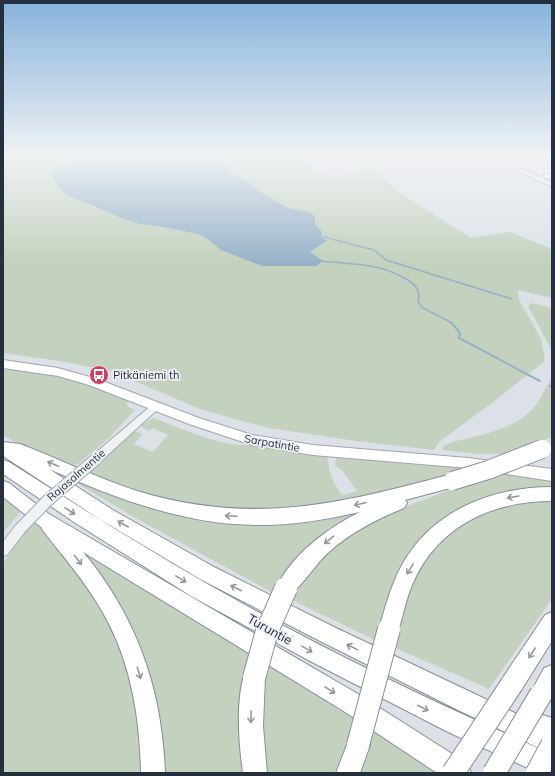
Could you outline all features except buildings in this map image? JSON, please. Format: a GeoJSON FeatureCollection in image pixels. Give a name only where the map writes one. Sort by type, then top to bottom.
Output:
{"type":"FeatureCollection","features":[{"type":"Feature","properties":{"kind":"highway"},"geometry":{"type":"LineString","coordinates":[[3,444],[101,484],[154,503],[204,514],[280,517],[326,511],[400,495],[495,468],[547,446]]}},
{"type":"Feature","properties":{"kind":"highway","name":"Turuntie"},"geometry":{"type":"LineString","coordinates":[[3,448],[94,507],[207,573],[329,635],[552,742]]}},
{"type":"Feature","properties":{"kind":"highway","name":"Turuntie"},"geometry":{"type":"LineString","coordinates":[[3,466],[83,520],[178,576],[310,650],[458,725],[552,766]]}},
{"type":"Feature","properties":{"kind":"highway"},"geometry":{"type":"LineString","coordinates":[[255,773],[252,754],[251,724],[254,678],[263,639],[270,619],[287,587],[307,559],[340,531],[379,510],[435,490],[452,481]]}},
{"type":"Feature","properties":{"kind":"highway"},"geometry":{"type":"LineString","coordinates":[[3,488],[43,520],[343,698],[459,773]]}},
{"type":"Feature","properties":{"kind":"highway"},"geometry":{"type":"LineString","coordinates":[[348,773],[358,746],[389,630],[406,577],[424,548],[441,530],[466,513],[514,496],[552,494]]}},
{"type":"Feature","properties":{"kind":"highway"},"geometry":{"type":"LineString","coordinates":[[43,520],[92,579],[121,624],[144,688],[151,734],[153,773]]}},
{"type":"Feature","properties":{"kind":"highway"},"geometry":{"type":"LineString","coordinates":[[453,773],[552,622]]}},
{"type":"Feature","properties":{"kind":"highway"},"geometry":{"type":"LineString","coordinates":[[494,773],[547,685]]}},
{"type":"Feature","properties":{"kind":"highway"},"geometry":{"type":"LineString","coordinates":[[468,703],[552,730]]}},
{"type":"Feature","properties":{"kind":"highway"},"geometry":{"type":"LineString","coordinates":[[537,773],[552,745]]}},
{"type":"Feature","properties":{"kind":"main road","name":"Sarpatintie"},"geometry":{"type":"LineString","coordinates":[[3,364],[37,368],[74,376],[106,386],[225,432],[252,440],[281,446],[468,463],[552,475]]}},
{"type":"Feature","properties":{"kind":"street","name":"Rajasalmentie"},"geometry":{"type":"LineString","coordinates":[[3,551],[20,529],[55,493],[156,406]]}},
{"type":"Feature","properties":{"kind":"green space"},"geometry":{"type":"Polygon","coordinates":[[[3,190],[64,190],[68,196],[118,217],[139,224],[198,234],[216,246],[279,265],[317,266],[323,262],[310,252],[327,242],[321,236],[322,232],[308,212],[286,207],[258,190],[397,190],[471,238],[510,232],[552,249],[552,298],[518,290],[519,300],[541,339],[545,361],[439,442],[434,450],[356,441],[269,428],[200,409],[111,371],[59,361],[3,353],[3,190]]]}},
{"type":"Feature","properties":{"kind":"green space"},"geometry":{"type":"Polygon","coordinates":[[[531,303],[552,308],[552,358],[551,349],[528,306],[531,303]]]}},
{"type":"Feature","properties":{"kind":"green space"},"geometry":{"type":"Polygon","coordinates":[[[3,367],[42,372],[76,380],[130,399],[127,406],[135,410],[107,440],[73,468],[23,447],[3,435],[3,367]]]}},
{"type":"Feature","properties":{"kind":"green space"},"geometry":{"type":"Polygon","coordinates":[[[552,378],[552,437],[509,454],[477,454],[442,450],[444,446],[452,442],[499,430],[520,419],[538,402],[552,378]]]}},
{"type":"Feature","properties":{"kind":"green space"},"geometry":{"type":"Polygon","coordinates":[[[153,418],[200,436],[224,443],[249,445],[328,457],[332,477],[342,495],[357,491],[342,470],[335,466],[336,458],[414,462],[469,468],[426,482],[376,495],[279,511],[220,509],[163,499],[86,472],[134,431],[143,434],[134,444],[153,452],[168,435],[153,428],[149,431],[140,426],[153,418]]]}},
{"type":"Feature","properties":{"kind":"green space"},"geometry":{"type":"Polygon","coordinates":[[[501,471],[552,479],[552,491],[447,520],[379,642],[288,598],[322,554],[372,519],[501,471]]]}},
{"type":"Feature","properties":{"kind":"green space"},"geometry":{"type":"Polygon","coordinates":[[[80,478],[155,506],[353,511],[351,515],[329,528],[308,547],[275,594],[139,520],[75,482],[80,478]]]}},
{"type":"Feature","properties":{"kind":"green space"},"geometry":{"type":"Polygon","coordinates":[[[3,496],[22,510],[3,532],[3,496]]]}},
{"type":"Feature","properties":{"kind":"green space"},"geometry":{"type":"Polygon","coordinates":[[[552,499],[552,599],[489,689],[393,647],[411,583],[431,547],[484,510],[552,499]]]}},
{"type":"Feature","properties":{"kind":"green space"},"geometry":{"type":"Polygon","coordinates":[[[35,521],[65,553],[93,589],[132,668],[144,773],[3,773],[3,564],[16,544],[35,521]]]}},
{"type":"Feature","properties":{"kind":"green space"},"geometry":{"type":"Polygon","coordinates":[[[65,536],[254,651],[249,773],[161,773],[160,732],[154,691],[143,652],[120,604],[65,536]]]}},
{"type":"Feature","properties":{"kind":"green space"},"geometry":{"type":"Polygon","coordinates":[[[267,659],[361,713],[341,773],[265,773],[260,695],[267,659]]]}},
{"type":"Feature","properties":{"kind":"green space"},"geometry":{"type":"Polygon","coordinates":[[[374,722],[438,765],[433,773],[358,773],[374,722]]]}},
{"type":"Feature","properties":{"kind":"water"},"geometry":{"type":"Polygon","coordinates":[[[62,190],[258,190],[286,207],[308,212],[315,216],[315,223],[322,232],[321,236],[327,241],[310,252],[323,261],[317,266],[262,266],[221,250],[206,238],[198,234],[139,224],[68,196],[62,190]]]}},
{"type":"Feature","properties":{"kind":"waterway"},"geometry":{"type":"LineString","coordinates":[[324,237],[374,250],[386,260],[512,299]]}},
{"type":"Feature","properties":{"kind":"waterway"},"geometry":{"type":"LineString","coordinates":[[320,261],[364,265],[384,269],[394,273],[408,280],[416,287],[419,294],[418,302],[423,308],[452,323]]}},
{"type":"Feature","properties":{"kind":"waterway"},"geometry":{"type":"LineString","coordinates":[[452,323],[460,333],[459,338],[540,381]]}},
{"type":"Feature","properties":{"kind":"place","name":"Pitkäniemi th"},"geometry":{"type":"Point","coordinates":[99,375]}}]}
